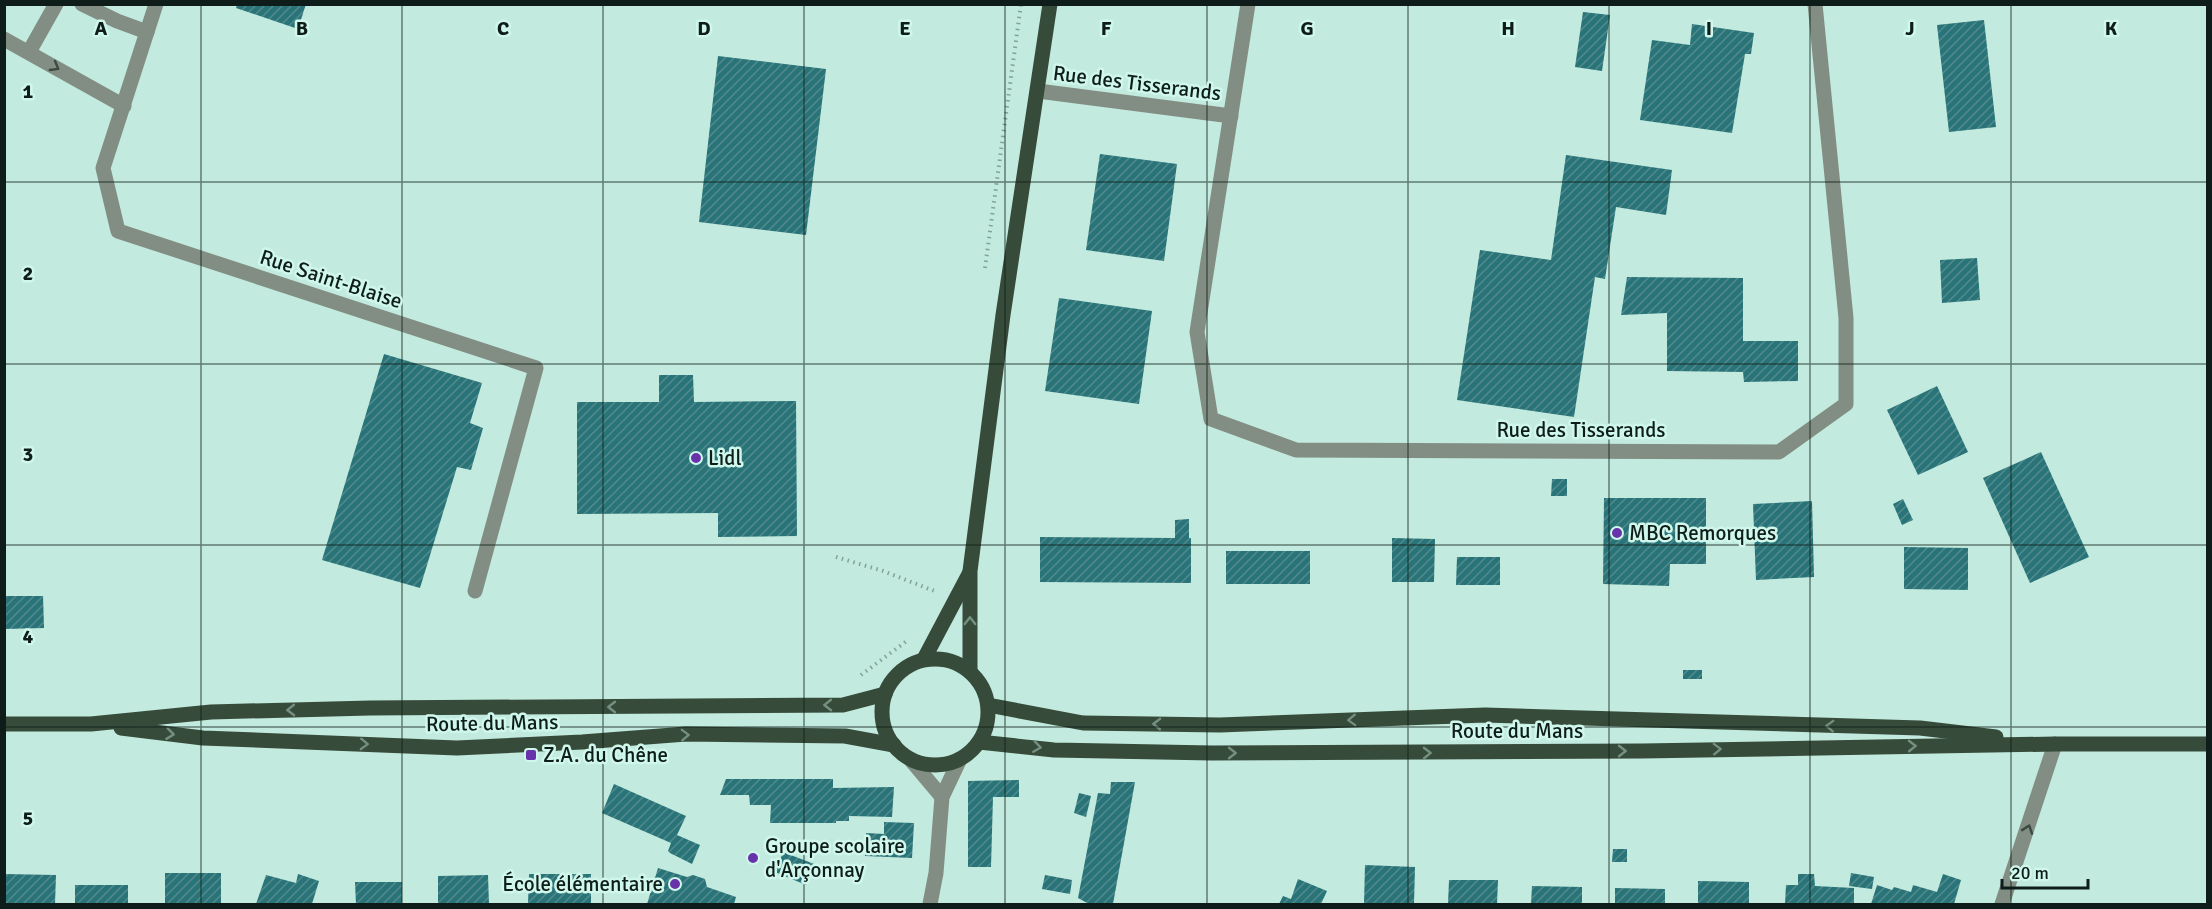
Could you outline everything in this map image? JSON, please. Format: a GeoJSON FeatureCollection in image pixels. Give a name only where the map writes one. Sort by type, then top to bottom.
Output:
{"type":"FeatureCollection","features":[{"type":"Feature","properties":{"kind":"main road"},"geometry":{"type":"LineString","coordinates":[[970,672],[970,571],[1003,315],[1050,4]]}},
{"type":"Feature","properties":{"kind":"main road"},"geometry":{"type":"LineString","coordinates":[[924,659],[970,571]]}},
{"type":"Feature","properties":{"kind":"main road"},"geometry":{"type":"LineString","coordinates":[[924,659],[948,660],[970,672],[982,687],[988,705],[987,724],[979,742],[960,759],[944,764],[926,764],[910,759],[894,745],[885,729],[882,712],[885,694],[893,678],[907,666],[924,659]]}},
{"type":"Feature","properties":{"kind":"main road","name":"Route du Mans"},"geometry":{"type":"LineString","coordinates":[[4,724],[91,724],[212,712],[291,710],[843,705],[885,694]]}},
{"type":"Feature","properties":{"kind":"main road","name":"Route du Mans"},"geometry":{"type":"LineString","coordinates":[[988,705],[1083,723],[1220,725],[1485,715],[1920,728],[2055,744]]}},
{"type":"Feature","properties":{"kind":"main road","name":"Route du Mans"},"geometry":{"type":"LineString","coordinates":[[91,724],[203,738],[457,748],[686,734],[845,736],[894,745]]}},
{"type":"Feature","properties":{"kind":"main road","name":"Route du Mans"},"geometry":{"type":"LineString","coordinates":[[979,742],[1054,750],[1284,753],[2208,744]]}},
{"type":"Feature","properties":{"kind":"street"},"geometry":{"type":"LineString","coordinates":[[29,52],[56,4]]}},
{"type":"Feature","properties":{"kind":"street"},"geometry":{"type":"LineString","coordinates":[[82,4],[147,32]]}},
{"type":"Feature","properties":{"kind":"street","name":"Rue Saint-Blaise"},"geometry":{"type":"LineString","coordinates":[[156,4],[104,168],[118,231],[536,368],[475,591]]}},
{"type":"Feature","properties":{"kind":"street","name":"Rue des Tisserands"},"geometry":{"type":"LineString","coordinates":[[1248,4],[1197,332],[1211,419],[1296,450],[1779,452],[1846,404],[1846,318],[1815,4]]}},
{"type":"Feature","properties":{"kind":"street"},"geometry":{"type":"LineString","coordinates":[[4,39],[124,106]]}},
{"type":"Feature","properties":{"kind":"street","name":"Rue des Tisserands"},"geometry":{"type":"LineString","coordinates":[[1038,91],[1231,116]]}},
{"type":"Feature","properties":{"kind":"street"},"geometry":{"type":"LineString","coordinates":[[2002,904],[2055,744]]}},
{"type":"Feature","properties":{"kind":"street"},"geometry":{"type":"LineString","coordinates":[[910,759],[942,796]]}},
{"type":"Feature","properties":{"kind":"street"},"geometry":{"type":"LineString","coordinates":[[930,904],[936,873],[942,796],[960,759]]}},
{"type":"Feature","properties":{"kind":"path"},"geometry":{"type":"LineString","coordinates":[[836,557],[884,571],[943,594]]}},
{"type":"Feature","properties":{"kind":"path"},"geometry":{"type":"LineString","coordinates":[[843,705],[845,683],[867,672],[912,637]]}},
{"type":"Feature","properties":{"kind":"building"},"geometry":{"type":"Polygon","coordinates":[[[237,4],[306,4],[298,29],[236,8],[237,4]]]}},
{"type":"Feature","properties":{"kind":"building"},"geometry":{"type":"Polygon","coordinates":[[[1583,12],[1610,15],[1602,71],[1575,67],[1583,12]]]}},
{"type":"Feature","properties":{"kind":"building"},"geometry":{"type":"Polygon","coordinates":[[[1984,20],[1996,127],[1949,132],[1937,25],[1984,20]]]}},
{"type":"Feature","properties":{"kind":"building"},"geometry":{"type":"Polygon","coordinates":[[[1692,24],[1754,33],[1751,54],[1745,54],[1732,133],[1640,120],[1652,40],[1690,45],[1692,24]]]}},
{"type":"Feature","properties":{"kind":"building"},"geometry":{"type":"Polygon","coordinates":[[[718,56],[826,69],[806,235],[699,222],[718,56]]]}},
{"type":"Feature","properties":{"kind":"building"},"geometry":{"type":"Polygon","coordinates":[[[1100,154],[1177,164],[1164,261],[1086,250],[1100,154]]]}},
{"type":"Feature","properties":{"kind":"building"},"geometry":{"type":"Polygon","coordinates":[[[1566,155],[1672,170],[1666,215],[1616,207],[1605,279],[1595,277],[1574,417],[1457,400],[1480,250],[1551,260],[1566,155]]]}},
{"type":"Feature","properties":{"kind":"building"},"geometry":{"type":"Polygon","coordinates":[[[1977,258],[1980,300],[1942,303],[1940,260],[1977,258]]]}},
{"type":"Feature","properties":{"kind":"building"},"geometry":{"type":"Polygon","coordinates":[[[1627,277],[1743,278],[1743,341],[1798,341],[1798,381],[1744,382],[1743,372],[1667,371],[1667,313],[1621,315],[1627,277]]]}},
{"type":"Feature","properties":{"kind":"building"},"geometry":{"type":"Polygon","coordinates":[[[1059,298],[1152,311],[1139,404],[1045,391],[1059,298]]]}},
{"type":"Feature","properties":{"kind":"building"},"geometry":{"type":"Polygon","coordinates":[[[384,354],[482,383],[470,423],[483,428],[471,470],[457,467],[420,588],[322,560],[384,354]]]}},
{"type":"Feature","properties":{"kind":"building"},"geometry":{"type":"Polygon","coordinates":[[[659,375],[693,375],[694,402],[796,401],[797,536],[718,537],[718,513],[577,514],[577,402],[659,402],[659,375]]]}},
{"type":"Feature","properties":{"kind":"building"},"geometry":{"type":"Polygon","coordinates":[[[1937,386],[1968,452],[1918,475],[1887,410],[1937,386]]]}},
{"type":"Feature","properties":{"kind":"building"},"geometry":{"type":"Polygon","coordinates":[[[2041,452],[2089,557],[2030,583],[1983,478],[2041,452]]]}},
{"type":"Feature","properties":{"kind":"building"},"geometry":{"type":"Polygon","coordinates":[[[1552,479],[1567,479],[1567,496],[1551,496],[1552,479]]]}},
{"type":"Feature","properties":{"kind":"building"},"geometry":{"type":"Polygon","coordinates":[[[1604,498],[1706,498],[1706,564],[1670,564],[1669,586],[1603,584],[1604,498]]]}},
{"type":"Feature","properties":{"kind":"building"},"geometry":{"type":"Polygon","coordinates":[[[1903,499],[1913,520],[1902,525],[1893,504],[1903,499]]]}},
{"type":"Feature","properties":{"kind":"building"},"geometry":{"type":"Polygon","coordinates":[[[1812,501],[1814,577],[1756,580],[1753,504],[1812,501]]]}},
{"type":"Feature","properties":{"kind":"building"},"geometry":{"type":"Polygon","coordinates":[[[1189,519],[1191,583],[1040,582],[1040,537],[1175,538],[1175,520],[1189,519]]]}},
{"type":"Feature","properties":{"kind":"building"},"geometry":{"type":"Polygon","coordinates":[[[1392,538],[1435,539],[1434,582],[1392,582],[1392,538]]]}},
{"type":"Feature","properties":{"kind":"building"},"geometry":{"type":"Polygon","coordinates":[[[1904,547],[1968,548],[1968,590],[1904,589],[1904,547]]]}},
{"type":"Feature","properties":{"kind":"building"},"geometry":{"type":"Polygon","coordinates":[[[1226,551],[1310,551],[1310,584],[1226,584],[1226,551]]]}},
{"type":"Feature","properties":{"kind":"building"},"geometry":{"type":"Polygon","coordinates":[[[1457,557],[1500,557],[1500,585],[1456,585],[1457,557]]]}},
{"type":"Feature","properties":{"kind":"building"},"geometry":{"type":"Polygon","coordinates":[[[4,596],[43,596],[44,628],[4,629],[4,596]]]}},
{"type":"Feature","properties":{"kind":"building"},"geometry":{"type":"Polygon","coordinates":[[[1683,670],[1702,670],[1702,679],[1683,679],[1683,670]]]}},
{"type":"Feature","properties":{"kind":"building"},"geometry":{"type":"Polygon","coordinates":[[[726,779],[833,779],[833,788],[894,787],[892,817],[849,816],[849,821],[836,821],[836,823],[770,823],[771,805],[750,805],[749,795],[720,795],[726,779]]]}},
{"type":"Feature","properties":{"kind":"building"},"geometry":{"type":"Polygon","coordinates":[[[1019,780],[1019,797],[993,797],[991,867],[968,867],[968,781],[1019,780]]]}},
{"type":"Feature","properties":{"kind":"building"},"geometry":{"type":"Polygon","coordinates":[[[1111,782],[1135,782],[1113,904],[1089,904],[1078,898],[1098,793],[1110,794],[1111,782]]]}},
{"type":"Feature","properties":{"kind":"building"},"geometry":{"type":"Polygon","coordinates":[[[614,784],[686,816],[677,835],[700,845],[692,864],[668,851],[671,843],[602,813],[614,784]]]}},
{"type":"Feature","properties":{"kind":"building"},"geometry":{"type":"Polygon","coordinates":[[[1079,793],[1091,796],[1086,817],[1074,813],[1079,793]]]}},
{"type":"Feature","properties":{"kind":"building"},"geometry":{"type":"Polygon","coordinates":[[[884,822],[914,823],[912,858],[865,856],[866,833],[884,834],[884,822]]]}},
{"type":"Feature","properties":{"kind":"building"},"geometry":{"type":"Polygon","coordinates":[[[1613,849],[1627,849],[1627,862],[1612,862],[1613,849]]]}},
{"type":"Feature","properties":{"kind":"building"},"geometry":{"type":"Polygon","coordinates":[[[783,852],[814,864],[806,885],[775,872],[783,852]]]}},
{"type":"Feature","properties":{"kind":"building"},"geometry":{"type":"Polygon","coordinates":[[[1365,865],[1415,867],[1414,904],[1364,904],[1365,865]]]}},
{"type":"Feature","properties":{"kind":"building","name":"École élémentaire"},"geometry":{"type":"Polygon","coordinates":[[[658,868],[687,877],[693,875],[705,879],[707,887],[736,897],[734,904],[647,904],[658,868]]]}},
{"type":"Feature","properties":{"kind":"building"},"geometry":{"type":"Polygon","coordinates":[[[165,873],[221,873],[221,904],[165,904],[165,873]]]}},
{"type":"Feature","properties":{"kind":"building"},"geometry":{"type":"Polygon","coordinates":[[[1851,873],[1874,877],[1872,889],[1849,886],[1851,873]]]}},
{"type":"Feature","properties":{"kind":"building"},"geometry":{"type":"Polygon","coordinates":[[[4,874],[56,875],[55,904],[4,904],[4,874]]]}},
{"type":"Feature","properties":{"kind":"building"},"geometry":{"type":"Polygon","coordinates":[[[298,874],[319,881],[312,904],[256,904],[266,875],[296,883],[298,874]]]}},
{"type":"Feature","properties":{"kind":"building"},"geometry":{"type":"Polygon","coordinates":[[[529,874],[591,874],[591,904],[528,904],[529,874]]]}},
{"type":"Feature","properties":{"kind":"building"},"geometry":{"type":"Polygon","coordinates":[[[1798,874],[1814,874],[1815,886],[1854,888],[1854,904],[1785,904],[1786,885],[1798,885],[1798,874]]]}},
{"type":"Feature","properties":{"kind":"building"},"geometry":{"type":"Polygon","coordinates":[[[1943,874],[1961,880],[1954,904],[1871,904],[1877,885],[1892,890],[1894,887],[1911,892],[1913,885],[1937,892],[1943,874]]]}},
{"type":"Feature","properties":{"kind":"building"},"geometry":{"type":"Polygon","coordinates":[[[488,875],[489,904],[438,904],[438,876],[488,875]]]}},
{"type":"Feature","properties":{"kind":"building"},"geometry":{"type":"Polygon","coordinates":[[[1045,875],[1072,880],[1070,894],[1042,889],[1045,875]]]}},
{"type":"Feature","properties":{"kind":"building"},"geometry":{"type":"Polygon","coordinates":[[[1298,879],[1327,891],[1321,904],[1279,904],[1283,896],[1291,899],[1298,879]]]}},
{"type":"Feature","properties":{"kind":"building"},"geometry":{"type":"Polygon","coordinates":[[[1449,880],[1498,880],[1497,904],[1448,904],[1449,880]]]}},
{"type":"Feature","properties":{"kind":"building"},"geometry":{"type":"Polygon","coordinates":[[[1698,881],[1749,882],[1749,904],[1698,904],[1698,881]]]}},
{"type":"Feature","properties":{"kind":"building"},"geometry":{"type":"Polygon","coordinates":[[[355,882],[402,882],[402,904],[356,904],[355,882]]]}},
{"type":"Feature","properties":{"kind":"building"},"geometry":{"type":"Polygon","coordinates":[[[75,885],[128,885],[128,904],[75,904],[75,885]]]}},
{"type":"Feature","properties":{"kind":"building"},"geometry":{"type":"Polygon","coordinates":[[[1532,886],[1582,887],[1582,904],[1531,904],[1532,886]]]}},
{"type":"Feature","properties":{"kind":"building"},"geometry":{"type":"Polygon","coordinates":[[[1615,888],[1665,889],[1665,904],[1615,904],[1615,888]]]}},
{"type":"Feature","properties":{"kind":"place","name":"Lidl"},"geometry":{"type":"Point","coordinates":[696,458]}},
{"type":"Feature","properties":{"kind":"place","name":"MBC Remorques"},"geometry":{"type":"Point","coordinates":[1617,533]}},
{"type":"Feature","properties":{"kind":"place","name":"Z.A. du Chêne"},"geometry":{"type":"Point","coordinates":[531,755]}},
{"type":"Feature","properties":{"kind":"place","name":"Groupe scolaire d'Arçonnay"},"geometry":{"type":"Point","coordinates":[753,858]}},
{"type":"Feature","properties":{"kind":"place","name":"École élémentaire"},"geometry":{"type":"Point","coordinates":[675,884]}}]}
